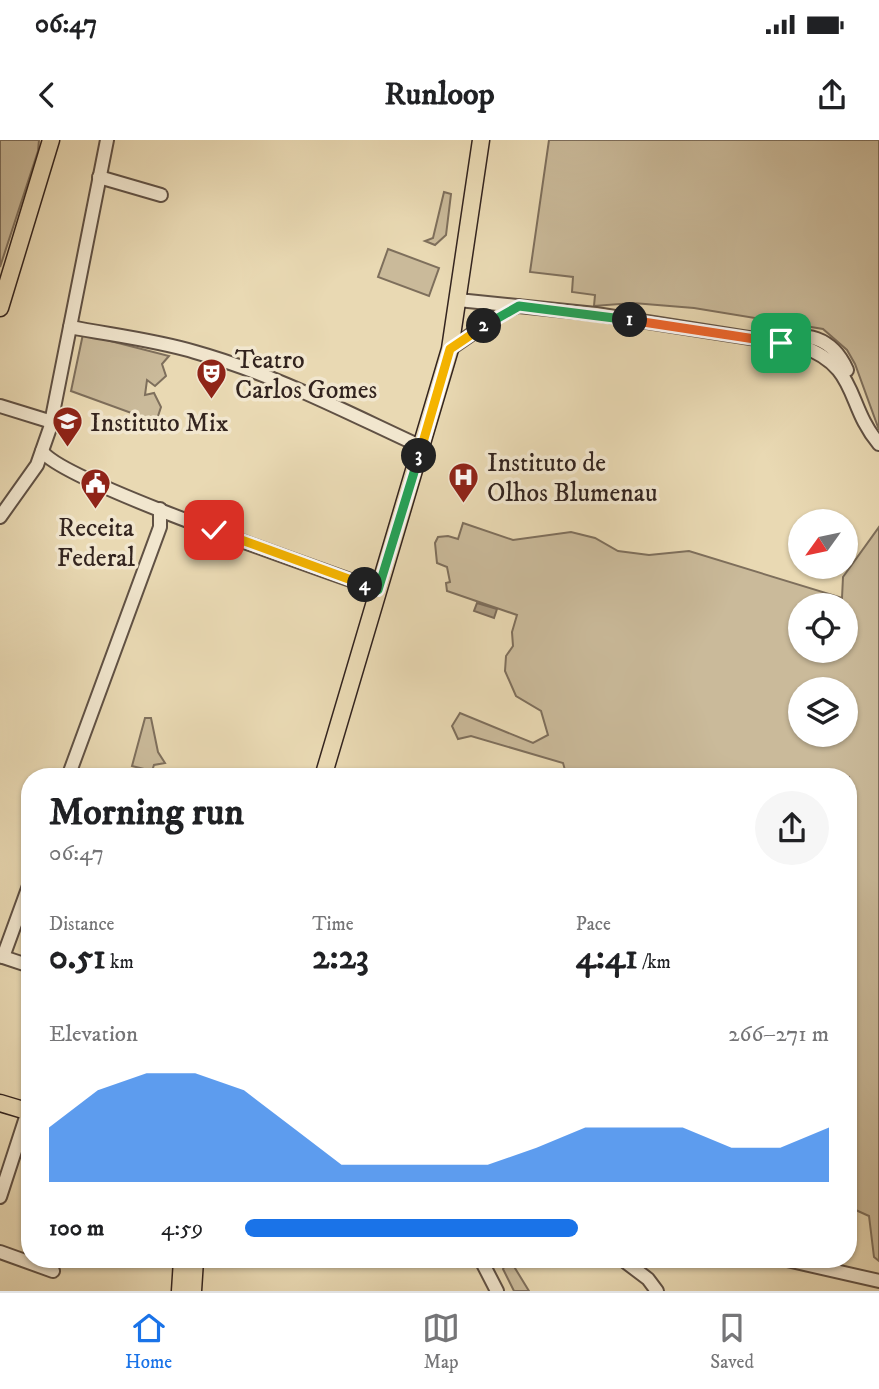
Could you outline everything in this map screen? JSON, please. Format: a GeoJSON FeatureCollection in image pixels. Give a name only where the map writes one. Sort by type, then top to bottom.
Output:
{"type":"FeatureCollection","features":[{"type":"Feature","properties":{"kind":"main road"},"geometry":{"type":"LineString","coordinates":[[0,308],[51,140]]}},
{"type":"Feature","properties":{"kind":"main road"},"geometry":{"type":"LineString","coordinates":[[326,768],[450,349],[481,140]]}},
{"type":"Feature","properties":{"kind":"main road"},"geometry":{"type":"LineString","coordinates":[[0,1103],[21,1110]]}},
{"type":"Feature","properties":{"kind":"main road"},"geometry":{"type":"LineString","coordinates":[[180,1291],[181,1268]]}},
{"type":"Feature","properties":{"kind":"main road"},"geometry":{"type":"LineString","coordinates":[[192,1291],[194,1268]]}},
{"type":"Feature","properties":{"kind":"street"},"geometry":{"type":"LineString","coordinates":[[0,517],[37,465],[52,422],[107,140]]}},
{"type":"Feature","properties":{"kind":"street"},"geometry":{"type":"LineString","coordinates":[[99,177],[161,195]]}},
{"type":"Feature","properties":{"kind":"street"},"geometry":{"type":"LineString","coordinates":[[458,300],[519,306],[801,346],[824,355],[835,364],[851,390],[866,428],[879,444]]}},
{"type":"Feature","properties":{"kind":"street"},"geometry":{"type":"LineString","coordinates":[[450,349],[502,313],[519,306]]}},
{"type":"Feature","properties":{"kind":"street"},"geometry":{"type":"LineString","coordinates":[[70,327],[183,348],[219,359],[260,374],[422,447]]}},
{"type":"Feature","properties":{"kind":"street"},"geometry":{"type":"LineString","coordinates":[[0,406],[52,422]]}},
{"type":"Feature","properties":{"kind":"street"},"geometry":{"type":"LineString","coordinates":[[42,452],[57,466]]}},
{"type":"Feature","properties":{"kind":"street"},"geometry":{"type":"LineString","coordinates":[[37,465],[57,466],[160,509],[378,590]]}},
{"type":"Feature","properties":{"kind":"street"},"geometry":{"type":"LineString","coordinates":[[71,768],[160,527],[160,509]]}},
{"type":"Feature","properties":{"kind":"street"},"geometry":{"type":"LineString","coordinates":[[160,527],[173,514]]}},
{"type":"Feature","properties":{"kind":"street"},"geometry":{"type":"LineString","coordinates":[[21,906],[1,956],[21,963]]}},
{"type":"Feature","properties":{"kind":"street"},"geometry":{"type":"LineString","coordinates":[[0,1197],[21,1135]]}},
{"type":"Feature","properties":{"kind":"street"},"geometry":{"type":"LineString","coordinates":[[0,1252],[21,1260]]}},
{"type":"Feature","properties":{"kind":"street"},"geometry":{"type":"LineString","coordinates":[[45,1268],[53,1271]]}},
{"type":"Feature","properties":{"kind":"street"},"geometry":{"type":"LineString","coordinates":[[485,1268],[497,1291]]}},
{"type":"Feature","properties":{"kind":"street"},"geometry":{"type":"LineString","coordinates":[[634,1268],[648,1279],[657,1291]]}},
{"type":"Feature","properties":{"kind":"street"},"geometry":{"type":"LineString","coordinates":[[822,1268],[879,1281]]}},
{"type":"Feature","properties":{"kind":"shaded area"},"geometry":{"type":"Polygon","coordinates":[[[0,140],[39,140],[38,151],[0,267],[0,140]]]}},
{"type":"Feature","properties":{"kind":"shaded area"},"geometry":{"type":"Polygon","coordinates":[[[549,140],[879,140],[879,430],[855,364],[847,350],[823,329],[694,308],[633,303],[594,306],[595,295],[572,292],[573,277],[530,272],[549,140]]]}},
{"type":"Feature","properties":{"kind":"shaded area"},"geometry":{"type":"Polygon","coordinates":[[[444,192],[451,194],[446,235],[435,245],[425,241],[433,238],[444,192]]]}},
{"type":"Feature","properties":{"kind":"shaded area"},"geometry":{"type":"Polygon","coordinates":[[[388,249],[439,268],[429,296],[378,277],[388,249]]]}},
{"type":"Feature","properties":{"kind":"shaded area"},"geometry":{"type":"Polygon","coordinates":[[[83,334],[169,356],[162,364],[166,376],[155,386],[147,380],[145,395],[154,393],[161,407],[156,422],[71,391],[83,334]]]}},
{"type":"Feature","properties":{"kind":"shaded area"},"geometry":{"type":"Polygon","coordinates":[[[463,523],[513,540],[571,532],[595,538],[618,551],[649,555],[689,551],[826,593],[788,593],[788,663],[858,663],[858,593],[842,593],[843,579],[858,579],[858,556],[879,527],[879,1261],[874,1257],[869,1216],[857,1211],[857,768],[564,768],[563,763],[471,736],[458,739],[452,726],[460,713],[533,743],[548,735],[541,711],[516,696],[505,671],[506,656],[513,646],[512,632],[517,615],[447,591],[446,583],[450,582],[447,567],[437,563],[435,543],[438,537],[458,539],[463,523]]]}},
{"type":"Feature","properties":{"kind":"shaded area"},"geometry":{"type":"Polygon","coordinates":[[[477,603],[497,609],[494,618],[474,611],[477,603]]]}},
{"type":"Feature","properties":{"kind":"shaded area"},"geometry":{"type":"Polygon","coordinates":[[[145,718],[151,718],[158,752],[165,763],[154,765],[153,768],[132,766],[145,718]]]}},
{"type":"Feature","properties":{"kind":"shaded area"},"geometry":{"type":"Polygon","coordinates":[[[515,1268],[529,1291],[514,1291],[503,1269],[515,1268]]]}},
{"type":"Feature","properties":{"kind":"place","name":"Teatro Carlos Gomes"},"geometry":{"type":"Point","coordinates":[212,401]}},
{"type":"Feature","properties":{"kind":"place","name":"Instituto Mix"},"geometry":{"type":"Point","coordinates":[67,449]}},
{"type":"Feature","properties":{"kind":"place","name":"Instituto de Olhos Blumenau"},"geometry":{"type":"Point","coordinates":[464,504]}},
{"type":"Feature","properties":{"kind":"place","name":"Receita Federal"},"geometry":{"type":"Point","coordinates":[96,511]}},
{"type":"Feature","properties":{"kind":"route"},"geometry":{"type":"LineString","coordinates":[[214,530],[378,590],[450,349],[502,313],[519,306],[596,314],[781,343]]}}]}
